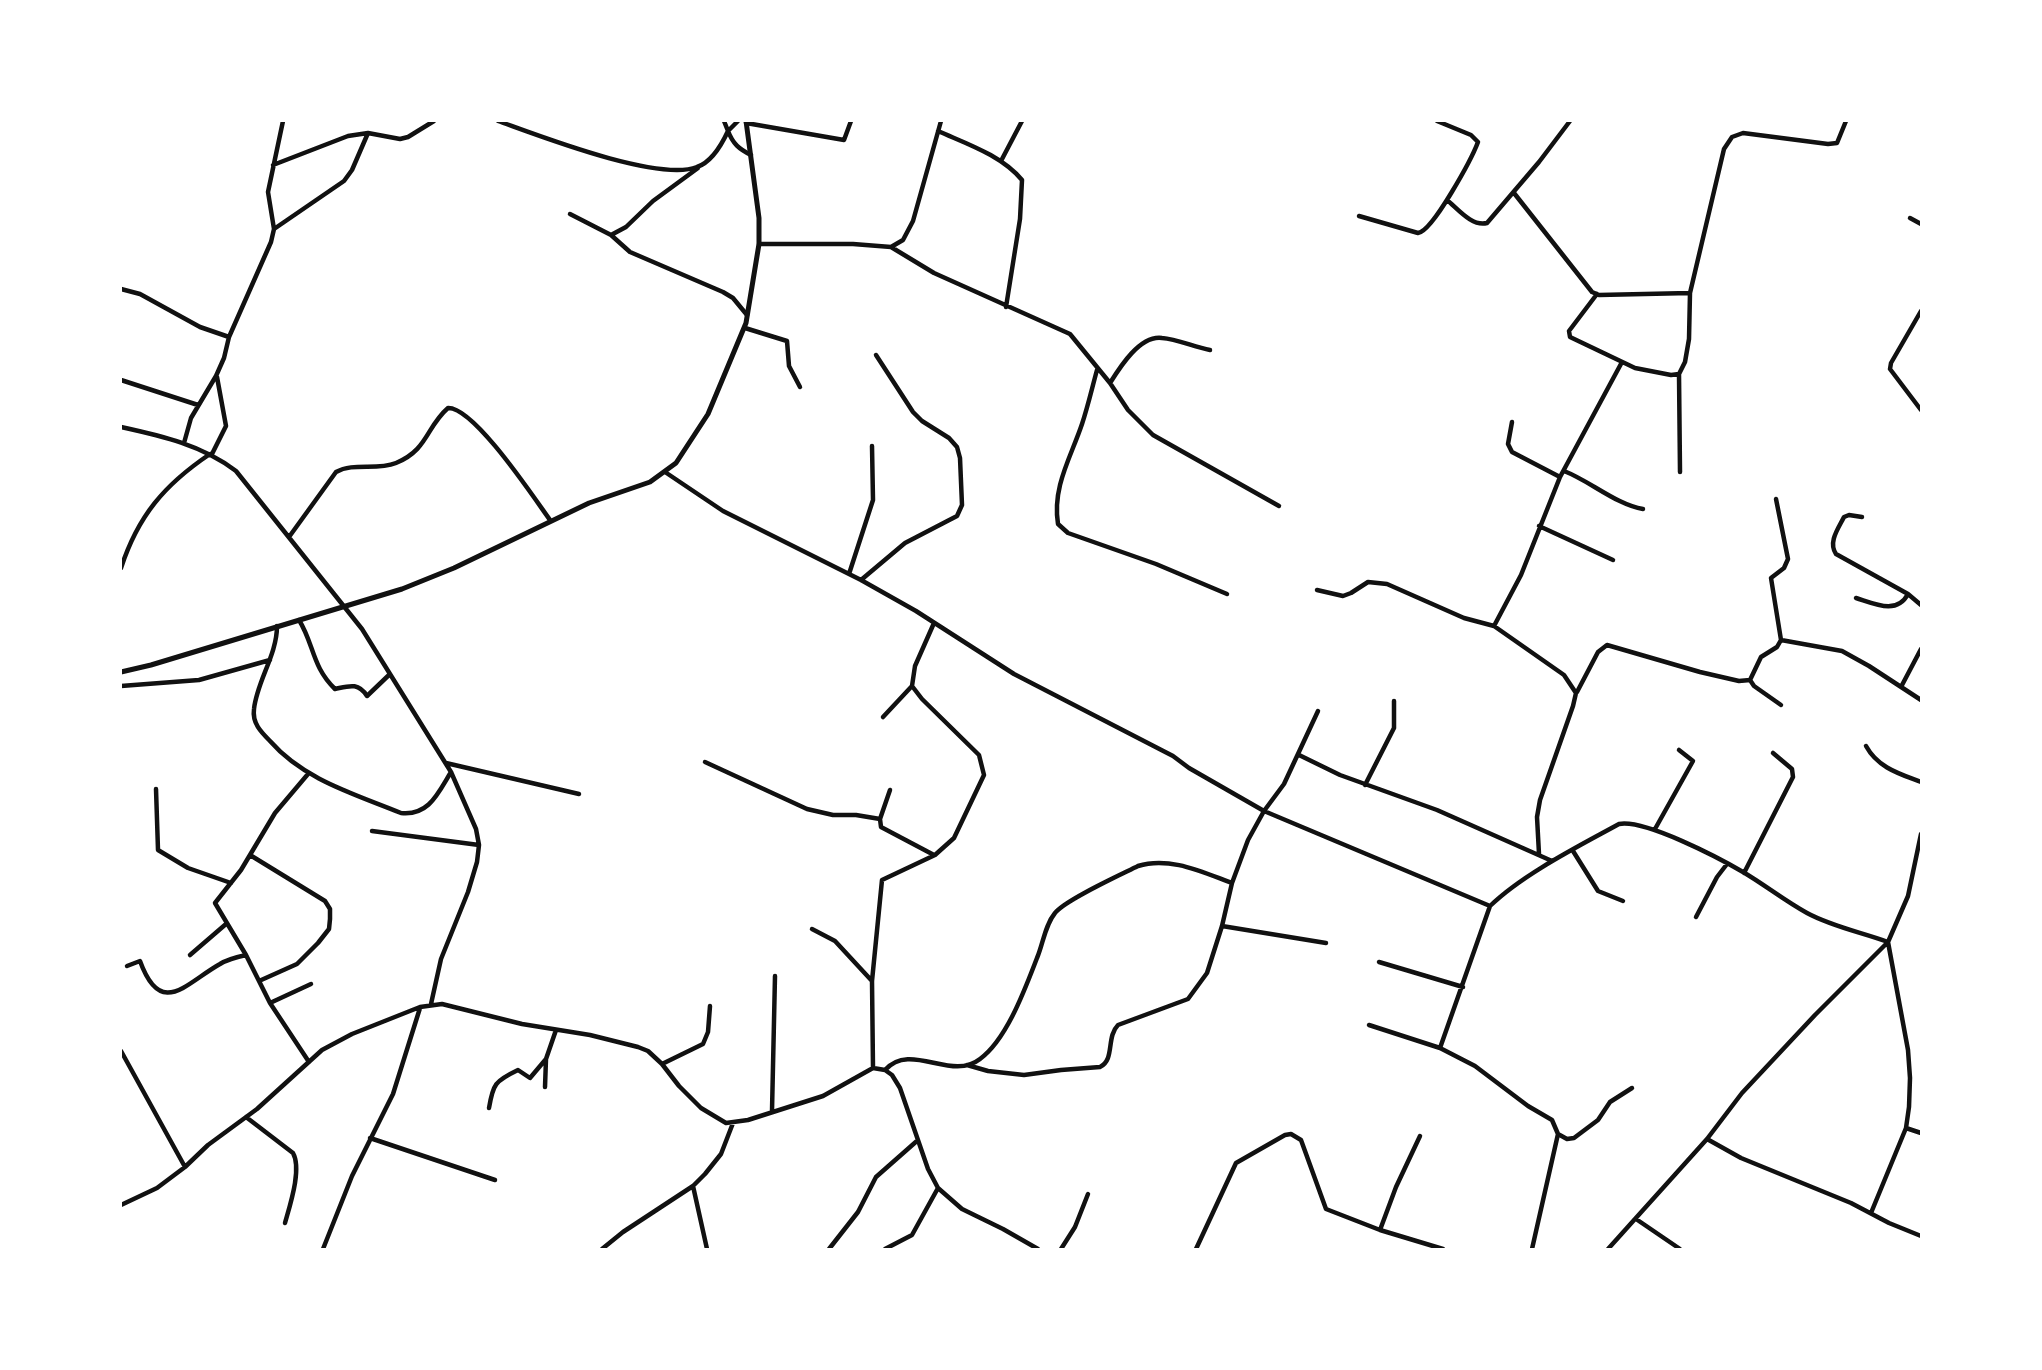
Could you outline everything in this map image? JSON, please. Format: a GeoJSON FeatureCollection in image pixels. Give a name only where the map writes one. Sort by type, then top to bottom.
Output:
{"type":"FeatureCollection","features":[{"type":"Feature","properties":{"kind":"street"},"geometry":{"type":"LineString","coordinates":[[184,443],[191,418],[216,376],[229,337],[271,242],[274,229],[268,192],[283,121]]}},
{"type":"Feature","properties":{"kind":"street"},"geometry":{"type":"LineString","coordinates":[[272,166],[348,136],[369,133],[401,139],[434,121]]}},
{"type":"Feature","properties":{"kind":"street"},"geometry":{"type":"LineString","coordinates":[[498,121],[606,157],[654,169],[699,167]]}},
{"type":"Feature","properties":{"kind":"street"},"geometry":{"type":"LineString","coordinates":[[724,121],[737,148],[751,155]]}},
{"type":"Feature","properties":{"kind":"street"},"geometry":{"type":"LineString","coordinates":[[611,235],[625,227],[653,201],[699,167],[720,148],[728,131],[738,121]]}},
{"type":"Feature","properties":{"kind":"street"},"geometry":{"type":"LineString","coordinates":[[121,672],[402,589],[454,568],[589,503],[650,482],[665,472],[676,463],[708,414],[745,328],[759,244],[759,218],[746,122],[844,140],[851,121]]}},
{"type":"Feature","properties":{"kind":"street"},"geometry":{"type":"LineString","coordinates":[[891,247],[903,240],[913,221],[941,121]]}},
{"type":"Feature","properties":{"kind":"street"},"geometry":{"type":"LineString","coordinates":[[1000,161],[1022,121]]}},
{"type":"Feature","properties":{"kind":"street"},"geometry":{"type":"LineString","coordinates":[[1359,216],[1401,229],[1424,232],[1447,201],[1478,142],[1471,135],[1437,121]]}},
{"type":"Feature","properties":{"kind":"street"},"geometry":{"type":"LineString","coordinates":[[1447,201],[1480,225],[1487,223],[1570,121]]}},
{"type":"Feature","properties":{"kind":"street"},"geometry":{"type":"LineString","coordinates":[[1680,472],[1679,374],[1685,362],[1689,339],[1690,293],[1724,149],[1732,137],[1743,133],[1836,143],[1846,121]]}},
{"type":"Feature","properties":{"kind":"street"},"geometry":{"type":"LineString","coordinates":[[938,131],[1000,161],[1013,169],[1022,180],[1023,195],[1006,307]]}},
{"type":"Feature","properties":{"kind":"street"},"geometry":{"type":"LineString","coordinates":[[274,229],[344,181],[369,133]]}},
{"type":"Feature","properties":{"kind":"street"},"geometry":{"type":"LineString","coordinates":[[1514,193],[1588,288],[1597,294],[1690,293]]}},
{"type":"Feature","properties":{"kind":"street"},"geometry":{"type":"LineString","coordinates":[[570,214],[611,235],[630,252],[723,292],[733,298],[747,316]]}},
{"type":"Feature","properties":{"kind":"street"},"geometry":{"type":"LineString","coordinates":[[1910,218],[1921,224]]}},
{"type":"Feature","properties":{"kind":"street"},"geometry":{"type":"LineString","coordinates":[[759,244],[853,244],[891,247],[934,273],[1006,307],[1050,323],[1070,334],[1143,427],[1164,443],[1279,506]]}},
{"type":"Feature","properties":{"kind":"street"},"geometry":{"type":"LineString","coordinates":[[121,289],[140,294],[200,327],[229,337]]}},
{"type":"Feature","properties":{"kind":"street"},"geometry":{"type":"LineString","coordinates":[[1597,294],[1568,335],[1634,368],[1679,374]]}},
{"type":"Feature","properties":{"kind":"street"},"geometry":{"type":"LineString","coordinates":[[1921,311],[1890,369],[1921,410]]}},
{"type":"Feature","properties":{"kind":"street"},"geometry":{"type":"LineString","coordinates":[[745,328],[787,341],[789,366],[800,387]]}},
{"type":"Feature","properties":{"kind":"street"},"geometry":{"type":"LineString","coordinates":[[1110,383],[1130,353],[1150,340],[1160,337],[1210,351]]}},
{"type":"Feature","properties":{"kind":"street"},"geometry":{"type":"LineString","coordinates":[[861,580],[905,543],[957,516],[961,505],[960,458],[957,447],[914,412],[876,355]]}},
{"type":"Feature","properties":{"kind":"street"},"geometry":{"type":"LineString","coordinates":[[1494,626],[1521,575],[1560,477],[1622,362]]}},
{"type":"Feature","properties":{"kind":"street"},"geometry":{"type":"LineString","coordinates":[[1097,370],[1082,425],[1069,455],[1057,496],[1058,524],[1068,533],[1156,564],[1227,594]]}},
{"type":"Feature","properties":{"kind":"street"},"geometry":{"type":"LineString","coordinates":[[121,568],[139,523],[153,503],[175,479],[211,454],[226,426],[216,376]]}},
{"type":"Feature","properties":{"kind":"street"},"geometry":{"type":"LineString","coordinates":[[121,380],[198,405]]}},
{"type":"Feature","properties":{"kind":"street"},"geometry":{"type":"LineString","coordinates":[[289,537],[336,472],[345,468],[394,464],[410,456],[423,444],[442,413],[454,407],[487,437],[550,520]]}},
{"type":"Feature","properties":{"kind":"street"},"geometry":{"type":"LineString","coordinates":[[1512,422],[1508,444],[1512,452],[1560,477]]}},
{"type":"Feature","properties":{"kind":"street"},"geometry":{"type":"LineString","coordinates":[[121,427],[184,443],[211,454],[236,471],[344,606],[451,772],[476,829],[479,845],[468,892],[441,959],[431,1004]]}},
{"type":"Feature","properties":{"kind":"street"},"geometry":{"type":"LineString","coordinates":[[849,574],[873,500],[872,446]]}},
{"type":"Feature","properties":{"kind":"street"},"geometry":{"type":"LineString","coordinates":[[1564,471],[1589,482],[1619,501],[1643,509]]}},
{"type":"Feature","properties":{"kind":"street"},"geometry":{"type":"LineString","coordinates":[[665,472],[723,511],[861,580],[1014,674],[1173,756],[1265,811],[1490,906]]}},
{"type":"Feature","properties":{"kind":"street"},"geometry":{"type":"LineString","coordinates":[[1750,680],[1761,657],[1777,647],[1781,640],[1771,578],[1784,568],[1788,559],[1776,499]]}},
{"type":"Feature","properties":{"kind":"street"},"geometry":{"type":"LineString","coordinates":[[1862,517],[1843,517],[1832,542],[1833,550],[1908,594],[1921,605]]}},
{"type":"Feature","properties":{"kind":"street"},"geometry":{"type":"LineString","coordinates":[[1539,526],[1613,560]]}},
{"type":"Feature","properties":{"kind":"street"},"geometry":{"type":"LineString","coordinates":[[121,552],[127,550]]}},
{"type":"Feature","properties":{"kind":"street"},"geometry":{"type":"LineString","coordinates":[[1317,590],[1343,596],[1368,583],[1377,582],[1464,618],[1494,626],[1564,675],[1576,693]]}},
{"type":"Feature","properties":{"kind":"street"},"geometry":{"type":"LineString","coordinates":[[1856,598],[1894,607],[1903,603],[1908,594]]}},
{"type":"Feature","properties":{"kind":"street"},"geometry":{"type":"LineString","coordinates":[[298,620],[306,631],[309,647],[320,672],[335,688],[356,685],[367,696],[390,674]]}},
{"type":"Feature","properties":{"kind":"street"},"geometry":{"type":"LineString","coordinates":[[883,717],[912,686],[915,666],[934,623]]}},
{"type":"Feature","properties":{"kind":"street"},"geometry":{"type":"LineString","coordinates":[[276,625],[277,635],[254,707],[254,719],[259,729],[278,750],[308,774],[401,813],[420,812],[451,772]]}},
{"type":"Feature","properties":{"kind":"street"},"geometry":{"type":"LineString","coordinates":[[1781,640],[1837,649],[1921,700]]}},
{"type":"Feature","properties":{"kind":"street"},"geometry":{"type":"LineString","coordinates":[[1539,854],[1537,817],[1540,800],[1576,693],[1598,652],[1607,645],[1700,672],[1739,681],[1750,680]]}},
{"type":"Feature","properties":{"kind":"street"},"geometry":{"type":"LineString","coordinates":[[1901,687],[1921,649]]}},
{"type":"Feature","properties":{"kind":"street"},"geometry":{"type":"LineString","coordinates":[[121,686],[199,680],[270,660]]}},
{"type":"Feature","properties":{"kind":"street"},"geometry":{"type":"LineString","coordinates":[[1750,680],[1766,696],[1781,705]]}},
{"type":"Feature","properties":{"kind":"street"},"geometry":{"type":"LineString","coordinates":[[873,1068],[872,981],[882,880],[935,855],[954,838],[984,775],[978,755],[912,686]]}},
{"type":"Feature","properties":{"kind":"street"},"geometry":{"type":"LineString","coordinates":[[1365,785],[1394,728],[1394,701]]}},
{"type":"Feature","properties":{"kind":"street"},"geometry":{"type":"LineString","coordinates":[[967,1065],[988,1071],[1024,1075],[1100,1068],[1105,1065],[1112,1035],[1118,1025],[1188,999],[1207,973],[1232,883],[1248,840],[1284,784],[1318,711]]}},
{"type":"Feature","properties":{"kind":"street"},"geometry":{"type":"LineString","coordinates":[[1866,746],[1878,762],[1921,782]]}},
{"type":"Feature","properties":{"kind":"street"},"geometry":{"type":"LineString","coordinates":[[1655,830],[1693,761],[1679,750]]}},
{"type":"Feature","properties":{"kind":"street"},"geometry":{"type":"LineString","coordinates":[[1744,873],[1793,777],[1792,769],[1773,753]]}},
{"type":"Feature","properties":{"kind":"street"},"geometry":{"type":"LineString","coordinates":[[1299,755],[1365,785],[1437,810],[1553,861]]}},
{"type":"Feature","properties":{"kind":"street"},"geometry":{"type":"LineString","coordinates":[[705,762],[807,809],[880,820]]}},
{"type":"Feature","properties":{"kind":"street"},"geometry":{"type":"LineString","coordinates":[[445,763],[579,794]]}},
{"type":"Feature","properties":{"kind":"street"},"geometry":{"type":"LineString","coordinates":[[308,774],[275,813],[250,855],[215,903],[246,955],[270,1003],[309,1062]]}},
{"type":"Feature","properties":{"kind":"street"},"geometry":{"type":"LineString","coordinates":[[156,789],[158,850],[188,868],[231,883]]}},
{"type":"Feature","properties":{"kind":"street"},"geometry":{"type":"LineString","coordinates":[[890,790],[880,820],[883,829],[935,855]]}},
{"type":"Feature","properties":{"kind":"street"},"geometry":{"type":"LineString","coordinates":[[1440,1048],[1490,906],[1504,892],[1619,824],[1634,823],[1655,830],[1744,873],[1810,915],[1835,926],[1888,942]]}},
{"type":"Feature","properties":{"kind":"street"},"geometry":{"type":"LineString","coordinates":[[372,831],[479,845]]}},
{"type":"Feature","properties":{"kind":"street"},"geometry":{"type":"LineString","coordinates":[[1608,1249],[1707,1139],[1751,1083],[1888,942],[1908,896],[1921,834]]}},
{"type":"Feature","properties":{"kind":"street"},"geometry":{"type":"LineString","coordinates":[[1573,851],[1598,891],[1623,901]]}},
{"type":"Feature","properties":{"kind":"street"},"geometry":{"type":"LineString","coordinates":[[250,855],[325,901],[330,909],[328,929],[318,943],[297,964],[259,981]]}},
{"type":"Feature","properties":{"kind":"street"},"geometry":{"type":"LineString","coordinates":[[885,1070],[891,1064],[906,1058],[951,1066],[978,1061],[999,1038],[1037,958],[1052,918],[1065,904],[1150,862],[1197,870],[1232,883]]}},
{"type":"Feature","properties":{"kind":"street"},"geometry":{"type":"LineString","coordinates":[[1696,917],[1727,864]]}},
{"type":"Feature","properties":{"kind":"street"},"geometry":{"type":"LineString","coordinates":[[1913,874],[1921,876]]}},
{"type":"Feature","properties":{"kind":"street"},"geometry":{"type":"LineString","coordinates":[[190,955],[226,924]]}},
{"type":"Feature","properties":{"kind":"street"},"geometry":{"type":"LineString","coordinates":[[1222,926],[1326,943]]}},
{"type":"Feature","properties":{"kind":"street"},"geometry":{"type":"LineString","coordinates":[[812,929],[835,941],[872,981]]}},
{"type":"Feature","properties":{"kind":"street"},"geometry":{"type":"LineString","coordinates":[[1871,1213],[1906,1128],[1910,1078],[1908,1050],[1888,942]]}},
{"type":"Feature","properties":{"kind":"street"},"geometry":{"type":"LineString","coordinates":[[127,967],[140,961],[145,975],[155,988],[164,993],[181,990],[223,962],[246,955]]}},
{"type":"Feature","properties":{"kind":"street"},"geometry":{"type":"LineString","coordinates":[[1379,962],[1463,987]]}},
{"type":"Feature","properties":{"kind":"street"},"geometry":{"type":"LineString","coordinates":[[772,1111],[775,976]]}},
{"type":"Feature","properties":{"kind":"street"},"geometry":{"type":"LineString","coordinates":[[270,1003],[311,984]]}},
{"type":"Feature","properties":{"kind":"street"},"geometry":{"type":"LineString","coordinates":[[121,1205],[157,1188],[185,1167],[322,1050],[344,1037],[431,1004],[452,1006],[522,1024],[638,1046],[662,1064],[701,1108],[726,1123],[733,1124],[823,1096],[873,1068],[885,1070],[892,1075],[900,1088],[928,1169],[938,1188],[962,1209],[1038,1249]]}},
{"type":"Feature","properties":{"kind":"street"},"geometry":{"type":"LineString","coordinates":[[662,1064],[703,1044],[708,1032],[710,1006]]}},
{"type":"Feature","properties":{"kind":"street"},"geometry":{"type":"LineString","coordinates":[[323,1249],[352,1176],[393,1094],[420,1007]]}},
{"type":"Feature","properties":{"kind":"street"},"geometry":{"type":"LineString","coordinates":[[1369,1025],[1440,1048],[1475,1066],[1552,1120],[1558,1134],[1532,1249]]}},
{"type":"Feature","properties":{"kind":"street"},"geometry":{"type":"LineString","coordinates":[[545,1087],[546,1059],[556,1030]]}},
{"type":"Feature","properties":{"kind":"street"},"geometry":{"type":"LineString","coordinates":[[121,1051],[185,1167]]}},
{"type":"Feature","properties":{"kind":"street"},"geometry":{"type":"LineString","coordinates":[[489,1108],[494,1085],[498,1081],[518,1070],[530,1078],[546,1059]]}},
{"type":"Feature","properties":{"kind":"street"},"geometry":{"type":"LineString","coordinates":[[1558,1134],[1567,1139],[1574,1138],[1598,1120],[1610,1102],[1632,1088]]}},
{"type":"Feature","properties":{"kind":"street"},"geometry":{"type":"LineString","coordinates":[[246,1117],[296,1157],[297,1168],[285,1223]]}},
{"type":"Feature","properties":{"kind":"street"},"geometry":{"type":"LineString","coordinates":[[602,1249],[634,1224],[693,1186],[717,1160],[733,1124]]}},
{"type":"Feature","properties":{"kind":"street"},"geometry":{"type":"LineString","coordinates":[[1906,1128],[1921,1133]]}},
{"type":"Feature","properties":{"kind":"street"},"geometry":{"type":"LineString","coordinates":[[1196,1249],[1236,1163],[1291,1134],[1301,1140],[1326,1209],[1427,1247],[1443,1249]]}},
{"type":"Feature","properties":{"kind":"street"},"geometry":{"type":"LineString","coordinates":[[1380,1230],[1420,1136]]}},
{"type":"Feature","properties":{"kind":"street"},"geometry":{"type":"LineString","coordinates":[[370,1138],[495,1180]]}},
{"type":"Feature","properties":{"kind":"street"},"geometry":{"type":"LineString","coordinates":[[1707,1139],[1741,1158],[1921,1236]]}},
{"type":"Feature","properties":{"kind":"street"},"geometry":{"type":"LineString","coordinates":[[829,1249],[858,1212],[876,1177],[918,1140]]}},
{"type":"Feature","properties":{"kind":"street"},"geometry":{"type":"LineString","coordinates":[[693,1186],[707,1249]]}},
{"type":"Feature","properties":{"kind":"street"},"geometry":{"type":"LineString","coordinates":[[885,1249],[895,1241],[912,1235],[938,1188]]}},
{"type":"Feature","properties":{"kind":"street"},"geometry":{"type":"LineString","coordinates":[[1061,1249],[1075,1227],[1088,1194]]}},
{"type":"Feature","properties":{"kind":"street"},"geometry":{"type":"LineString","coordinates":[[1636,1219],[1680,1249]]}}]}
